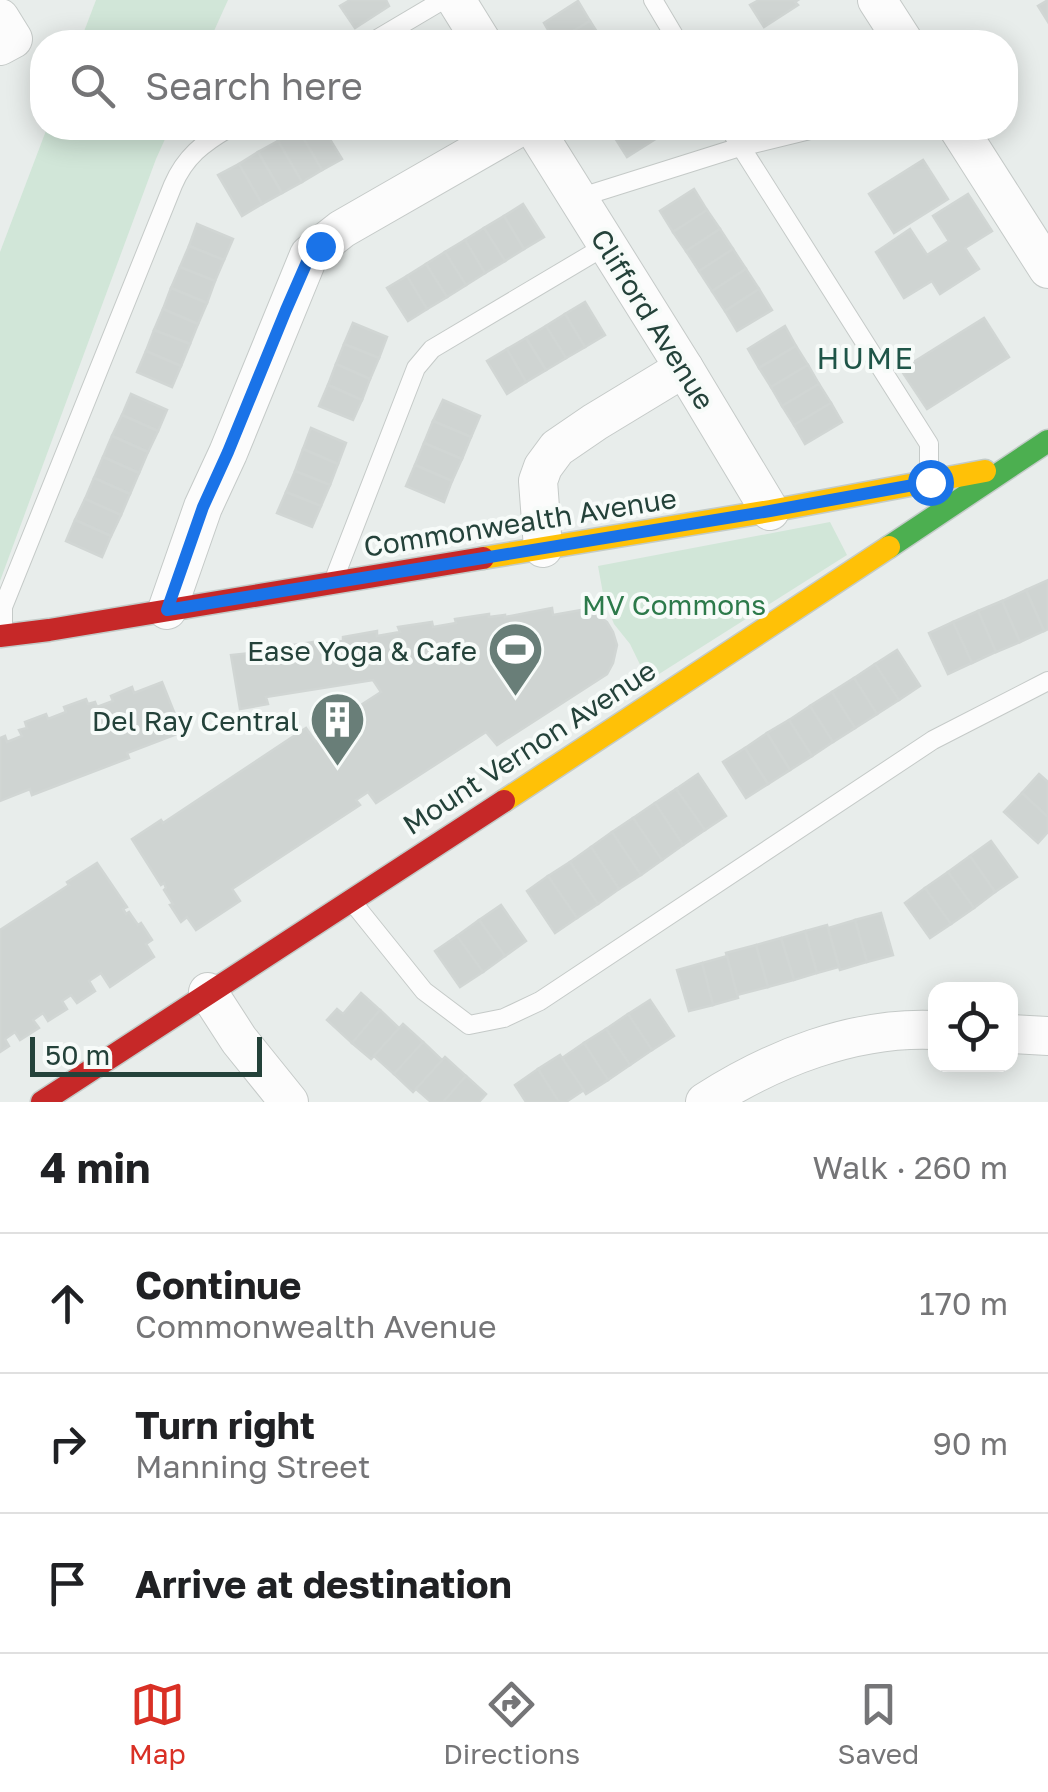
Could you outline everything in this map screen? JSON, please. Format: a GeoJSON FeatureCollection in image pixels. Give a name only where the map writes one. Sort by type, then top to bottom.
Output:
{"type":"FeatureCollection","features":[{"type":"Feature","properties":{"kind":"main road","name":"Mount Vernon Avenue"},"geometry":{"type":"LineString","coordinates":[[42,1102],[1048,441]]}},
{"type":"Feature","properties":{"kind":"main road","name":"Commonwealth Avenue"},"geometry":{"type":"LineString","coordinates":[[2,636],[770,511],[1048,457]]}},
{"type":"Feature","properties":{"kind":"street"},"geometry":{"type":"LineString","coordinates":[[456,0],[475,30]]}},
{"type":"Feature","properties":{"kind":"street"},"geometry":{"type":"LineString","coordinates":[[877,0],[896,30]]}},
{"type":"Feature","properties":{"kind":"street"},"geometry":{"type":"LineString","coordinates":[[167,610],[203,507],[310,255],[342,229],[497,140]]}},
{"type":"Feature","properties":{"kind":"street","name":"Clifford Avenue"},"geometry":{"type":"LineString","coordinates":[[542,140],[770,511]]}},
{"type":"Feature","properties":{"kind":"street"},"geometry":{"type":"LineString","coordinates":[[966,140],[1048,269]]}},
{"type":"Feature","properties":{"kind":"street"},"geometry":{"type":"LineString","coordinates":[[543,548],[538,481],[557,448],[684,368]]}},
{"type":"Feature","properties":{"kind":"street"},"geometry":{"type":"LineString","coordinates":[[208,992],[239,1040],[289,1102]]}},
{"type":"Feature","properties":{"kind":"street"},"geometry":{"type":"LineString","coordinates":[[705,1102],[739,1080],[839,1040],[928,1030]]}},
{"type":"Feature","properties":{"kind":"street"},"geometry":{"type":"LineString","coordinates":[[1018,1034],[1048,1036]]}},
{"type":"Feature","properties":{"kind":"lane"},"geometry":{"type":"LineString","coordinates":[[392,30],[443,0]]}},
{"type":"Feature","properties":{"kind":"lane"},"geometry":{"type":"LineString","coordinates":[[653,0],[671,30]]}},
{"type":"Feature","properties":{"kind":"lane"},"geometry":{"type":"LineString","coordinates":[[2,636],[3,607],[172,184],[196,149],[210,140]]}},
{"type":"Feature","properties":{"kind":"lane"},"geometry":{"type":"LineString","coordinates":[[736,140],[929,444],[930,482]]}},
{"type":"Feature","properties":{"kind":"lane"},"geometry":{"type":"LineString","coordinates":[[578,198],[769,140]]}},
{"type":"Feature","properties":{"kind":"lane"},"geometry":{"type":"LineString","coordinates":[[333,583],[416,368],[432,349],[607,246]]}},
{"type":"Feature","properties":{"kind":"lane"},"geometry":{"type":"LineString","coordinates":[[351,899],[424,991],[469,1025],[504,1018],[540,1001],[933,740],[1048,681]]}},
{"type":"Feature","properties":{"kind":"green space"},"geometry":{"type":"Polygon","coordinates":[[[96,0],[228,0],[214,30],[85,30],[96,0]]]}},
{"type":"Feature","properties":{"kind":"green space"},"geometry":{"type":"Polygon","coordinates":[[[42,140],[165,140],[0,581],[0,252],[42,140]]]}},
{"type":"Feature","properties":{"kind":"green space","name":"MV Commons"},"geometry":{"type":"Polygon","coordinates":[[[830,522],[847,555],[648,681],[630,644],[614,624],[598,566],[830,522]]]}},
{"type":"Feature","properties":{"kind":"building"},"geometry":{"type":"Polygon","coordinates":[[[350,0],[386,0],[389,6],[355,28],[340,6],[350,0]]]}},
{"type":"Feature","properties":{"kind":"building"},"geometry":{"type":"Polygon","coordinates":[[[759,0],[798,0],[798,5],[764,27],[750,5],[759,0]]]}},
{"type":"Feature","properties":{"kind":"building"},"geometry":{"type":"Polygon","coordinates":[[[1048,0],[1048,22],[1038,6],[1048,0]]]}},
{"type":"Feature","properties":{"kind":"building"},"geometry":{"type":"Polygon","coordinates":[[[578,1],[590,21],[575,30],[548,30],[544,23],[578,1]]]}},
{"type":"Feature","properties":{"kind":"building"},"geometry":{"type":"Polygon","coordinates":[[[590,21],[596,30],[575,30],[590,21]]]}},
{"type":"Feature","properties":{"kind":"building"},"geometry":{"type":"Polygon","coordinates":[[[304,140],[330,140],[342,159],[322,170],[304,140]]]}},
{"type":"Feature","properties":{"kind":"building"},"geometry":{"type":"Polygon","coordinates":[[[304,140],[322,170],[302,182],[278,141],[304,140]]]}},
{"type":"Feature","properties":{"kind":"building"},"geometry":{"type":"Polygon","coordinates":[[[616,140],[654,140],[627,157],[616,140]]]}},
{"type":"Feature","properties":{"kind":"building"},"geometry":{"type":"Polygon","coordinates":[[[278,141],[302,182],[282,193],[258,152],[278,141]]]}},
{"type":"Feature","properties":{"kind":"building"},"geometry":{"type":"Polygon","coordinates":[[[258,152],[282,193],[262,204],[239,164],[258,152]]]}},
{"type":"Feature","properties":{"kind":"building"},"geometry":{"type":"Polygon","coordinates":[[[923,160],[948,199],[894,233],[869,194],[923,160]]]}},
{"type":"Feature","properties":{"kind":"building"},"geometry":{"type":"Polygon","coordinates":[[[239,164],[262,204],[242,216],[218,175],[239,164]]]}},
{"type":"Feature","properties":{"kind":"building"},"geometry":{"type":"Polygon","coordinates":[[[694,189],[707,210],[673,232],[660,211],[694,189]]]}},
{"type":"Feature","properties":{"kind":"building"},"geometry":{"type":"Polygon","coordinates":[[[968,194],[992,231],[965,248],[979,269],[940,294],[932,281],[904,298],[876,252],[910,229],[927,255],[949,241],[933,216],[968,194]]]}},
{"type":"Feature","properties":{"kind":"building"},"geometry":{"type":"Polygon","coordinates":[[[523,204],[544,237],[524,249],[504,216],[523,204]]]}},
{"type":"Feature","properties":{"kind":"building"},"geometry":{"type":"Polygon","coordinates":[[[707,210],[720,229],[686,251],[673,232],[707,210]]]}},
{"type":"Feature","properties":{"kind":"building"},"geometry":{"type":"Polygon","coordinates":[[[504,216],[524,249],[505,261],[484,228],[504,216]]]}},
{"type":"Feature","properties":{"kind":"building"},"geometry":{"type":"Polygon","coordinates":[[[197,224],[233,239],[224,260],[189,246],[197,224]]]}},
{"type":"Feature","properties":{"kind":"building"},"geometry":{"type":"Polygon","coordinates":[[[484,228],[505,261],[485,273],[465,240],[484,228]]]}},
{"type":"Feature","properties":{"kind":"building"},"geometry":{"type":"Polygon","coordinates":[[[720,229],[733,249],[699,271],[686,251],[720,229]]]}},
{"type":"Feature","properties":{"kind":"building"},"geometry":{"type":"Polygon","coordinates":[[[465,240],[485,273],[466,285],[445,252],[465,240]]]}},
{"type":"Feature","properties":{"kind":"building"},"geometry":{"type":"Polygon","coordinates":[[[189,246],[224,260],[215,281],[180,267],[189,246]]]}},
{"type":"Feature","properties":{"kind":"building"},"geometry":{"type":"Polygon","coordinates":[[[733,249],[746,269],[712,291],[699,271],[733,249]]]}},
{"type":"Feature","properties":{"kind":"building"},"geometry":{"type":"Polygon","coordinates":[[[445,252],[466,285],[447,297],[426,264],[445,252]]]}},
{"type":"Feature","properties":{"kind":"building"},"geometry":{"type":"Polygon","coordinates":[[[426,264],[447,297],[427,309],[407,276],[426,264]]]}},
{"type":"Feature","properties":{"kind":"building"},"geometry":{"type":"Polygon","coordinates":[[[180,267],[215,281],[207,303],[171,288],[180,267]]]}},
{"type":"Feature","properties":{"kind":"building"},"geometry":{"type":"Polygon","coordinates":[[[746,269],[759,289],[725,311],[712,291],[746,269]]]}},
{"type":"Feature","properties":{"kind":"building"},"geometry":{"type":"Polygon","coordinates":[[[407,276],[427,309],[408,321],[387,288],[407,276]]]}},
{"type":"Feature","properties":{"kind":"building"},"geometry":{"type":"Polygon","coordinates":[[[171,288],[207,303],[198,324],[163,309],[171,288]]]}},
{"type":"Feature","properties":{"kind":"building"},"geometry":{"type":"Polygon","coordinates":[[[759,289],[772,310],[737,331],[725,311],[759,289]]]}},
{"type":"Feature","properties":{"kind":"building"},"geometry":{"type":"Polygon","coordinates":[[[585,302],[605,335],[585,347],[565,314],[585,302]]]}},
{"type":"Feature","properties":{"kind":"building"},"geometry":{"type":"Polygon","coordinates":[[[163,309],[198,324],[190,344],[154,330],[163,309]]]}},
{"type":"Feature","properties":{"kind":"building"},"geometry":{"type":"Polygon","coordinates":[[[565,314],[585,347],[566,358],[546,326],[565,314]]]}},
{"type":"Feature","properties":{"kind":"building"},"geometry":{"type":"Polygon","coordinates":[[[984,318],[1009,357],[927,409],[901,370],[984,318]]]}},
{"type":"Feature","properties":{"kind":"building"},"geometry":{"type":"Polygon","coordinates":[[[353,323],[387,337],[379,358],[344,344],[353,323]]]}},
{"type":"Feature","properties":{"kind":"building"},"geometry":{"type":"Polygon","coordinates":[[[546,326],[566,358],[546,370],[526,338],[546,326]]]}},
{"type":"Feature","properties":{"kind":"building"},"geometry":{"type":"Polygon","coordinates":[[[785,326],[796,346],[759,368],[748,349],[785,326]]]}},
{"type":"Feature","properties":{"kind":"building"},"geometry":{"type":"Polygon","coordinates":[[[154,330],[190,344],[181,366],[146,351],[154,330]]]}},
{"type":"Feature","properties":{"kind":"building"},"geometry":{"type":"Polygon","coordinates":[[[526,338],[546,370],[526,382],[507,349],[526,338]]]}},
{"type":"Feature","properties":{"kind":"building"},"geometry":{"type":"Polygon","coordinates":[[[344,344],[379,358],[370,379],[336,364],[344,344]]]}},
{"type":"Feature","properties":{"kind":"building"},"geometry":{"type":"Polygon","coordinates":[[[796,346],[808,365],[771,387],[759,368],[796,346]]]}},
{"type":"Feature","properties":{"kind":"building"},"geometry":{"type":"Polygon","coordinates":[[[507,349],[526,382],[507,394],[487,361],[507,349]]]}},
{"type":"Feature","properties":{"kind":"building"},"geometry":{"type":"Polygon","coordinates":[[[146,351],[181,366],[172,387],[137,372],[146,351]]]}},
{"type":"Feature","properties":{"kind":"building"},"geometry":{"type":"Polygon","coordinates":[[[336,364],[370,379],[362,400],[328,385],[336,364]]]}},
{"type":"Feature","properties":{"kind":"building"},"geometry":{"type":"Polygon","coordinates":[[[808,365],[819,384],[782,406],[771,387],[808,365]]]}},
{"type":"Feature","properties":{"kind":"building"},"geometry":{"type":"Polygon","coordinates":[[[819,384],[831,403],[794,425],[782,406],[819,384]]]}},
{"type":"Feature","properties":{"kind":"building"},"geometry":{"type":"Polygon","coordinates":[[[328,385],[362,400],[353,420],[319,406],[328,385]]]}},
{"type":"Feature","properties":{"kind":"building"},"geometry":{"type":"Polygon","coordinates":[[[131,394],[167,410],[158,431],[122,415],[131,394]]]}},
{"type":"Feature","properties":{"kind":"building"},"geometry":{"type":"Polygon","coordinates":[[[443,400],[480,416],[471,437],[433,421],[443,400]]]}},
{"type":"Feature","properties":{"kind":"building"},"geometry":{"type":"Polygon","coordinates":[[[831,403],[842,422],[805,444],[794,425],[831,403]]]}},
{"type":"Feature","properties":{"kind":"building"},"geometry":{"type":"Polygon","coordinates":[[[122,415],[158,431],[148,452],[112,436],[122,415]]]}},
{"type":"Feature","properties":{"kind":"building"},"geometry":{"type":"Polygon","coordinates":[[[433,421],[471,437],[462,459],[424,443],[433,421]]]}},
{"type":"Feature","properties":{"kind":"building"},"geometry":{"type":"Polygon","coordinates":[[[311,428],[346,443],[338,464],[303,449],[311,428]]]}},
{"type":"Feature","properties":{"kind":"building"},"geometry":{"type":"Polygon","coordinates":[[[112,436],[148,452],[139,473],[103,457],[112,436]]]}},
{"type":"Feature","properties":{"kind":"building"},"geometry":{"type":"Polygon","coordinates":[[[424,443],[462,459],[452,481],[415,465],[424,443]]]}},
{"type":"Feature","properties":{"kind":"building"},"geometry":{"type":"Polygon","coordinates":[[[303,449],[338,464],[330,485],[295,471],[303,449]]]}},
{"type":"Feature","properties":{"kind":"building"},"geometry":{"type":"Polygon","coordinates":[[[103,457],[139,473],[130,494],[94,478],[103,457]]]}},
{"type":"Feature","properties":{"kind":"building"},"geometry":{"type":"Polygon","coordinates":[[[415,465],[452,481],[444,502],[406,486],[415,465]]]}},
{"type":"Feature","properties":{"kind":"building"},"geometry":{"type":"Polygon","coordinates":[[[295,471],[330,485],[321,506],[286,492],[295,471]]]}},
{"type":"Feature","properties":{"kind":"building"},"geometry":{"type":"Polygon","coordinates":[[[94,478],[130,494],[121,515],[85,499],[94,478]]]}},
{"type":"Feature","properties":{"kind":"building"},"geometry":{"type":"Polygon","coordinates":[[[286,492],[321,506],[312,527],[277,513],[286,492]]]}},
{"type":"Feature","properties":{"kind":"building"},"geometry":{"type":"Polygon","coordinates":[[[85,499],[121,515],[111,536],[75,520],[85,499]]]}},
{"type":"Feature","properties":{"kind":"building"},"geometry":{"type":"Polygon","coordinates":[[[75,520],[111,536],[102,557],[66,541],[75,520]]]}},
{"type":"Feature","properties":{"kind":"building"},"geometry":{"type":"Polygon","coordinates":[[[1048,580],[1048,629],[1044,631],[1026,590],[1048,580]]]}},
{"type":"Feature","properties":{"kind":"building"},"geometry":{"type":"Polygon","coordinates":[[[1026,590],[1044,631],[1020,642],[1002,601],[1026,590]]]}},
{"type":"Feature","properties":{"kind":"building"},"geometry":{"type":"Polygon","coordinates":[[[1002,601],[1020,642],[996,652],[978,611],[1002,601]]]}},
{"type":"Feature","properties":{"kind":"building","name":"Del Ray Central"},"geometry":{"type":"Polygon","coordinates":[[[552,608],[553,615],[581,610],[607,622],[617,645],[607,674],[497,745],[486,732],[376,803],[368,792],[356,800],[360,805],[232,889],[240,901],[196,930],[187,917],[181,922],[170,905],[173,904],[164,883],[161,885],[132,839],[161,820],[163,823],[306,728],[316,742],[327,734],[324,729],[381,692],[373,680],[266,697],[268,704],[240,709],[231,655],[281,650],[282,654],[288,653],[286,646],[343,641],[343,637],[377,631],[377,636],[400,632],[398,627],[432,622],[433,627],[456,623],[455,619],[489,614],[505,617],[552,608]]]}},
{"type":"Feature","properties":{"kind":"building"},"geometry":{"type":"Polygon","coordinates":[[[978,611],[996,652],[972,663],[953,622],[978,611]]]}},
{"type":"Feature","properties":{"kind":"building"},"geometry":{"type":"Polygon","coordinates":[[[953,622],[972,663],[948,674],[929,633],[953,622]]]}},
{"type":"Feature","properties":{"kind":"building"},"geometry":{"type":"Polygon","coordinates":[[[897,650],[920,686],[899,700],[875,664],[897,650]]]}},
{"type":"Feature","properties":{"kind":"building"},"geometry":{"type":"Polygon","coordinates":[[[875,664],[899,700],[877,714],[854,678],[875,664]]]}},
{"type":"Feature","properties":{"kind":"building"},"geometry":{"type":"Polygon","coordinates":[[[854,678],[877,714],[855,728],[832,692],[854,678]]]}},
{"type":"Feature","properties":{"kind":"building"},"geometry":{"type":"Polygon","coordinates":[[[162,682],[182,732],[127,753],[129,758],[32,795],[30,789],[0,801],[0,738],[5,736],[7,742],[22,736],[19,730],[27,728],[25,722],[46,714],[48,719],[66,712],[64,707],[86,699],[97,707],[132,687],[134,693],[162,682]]]}},
{"type":"Feature","properties":{"kind":"building"},"geometry":{"type":"Polygon","coordinates":[[[832,692],[855,728],[833,742],[810,706],[832,692]]]}},
{"type":"Feature","properties":{"kind":"building"},"geometry":{"type":"Polygon","coordinates":[[[810,706],[833,742],[812,756],[789,720],[810,706]]]}},
{"type":"Feature","properties":{"kind":"building"},"geometry":{"type":"Polygon","coordinates":[[[789,720],[812,756],[790,770],[767,733],[789,720]]]}},
{"type":"Feature","properties":{"kind":"building"},"geometry":{"type":"Polygon","coordinates":[[[767,733],[790,770],[768,784],[745,748],[767,733]]]}},
{"type":"Feature","properties":{"kind":"building"},"geometry":{"type":"Polygon","coordinates":[[[745,748],[768,784],[746,798],[723,762],[745,748]]]}},
{"type":"Feature","properties":{"kind":"building"},"geometry":{"type":"Polygon","coordinates":[[[698,774],[726,816],[705,830],[676,789],[698,774]]]}},
{"type":"Feature","properties":{"kind":"building"},"geometry":{"type":"Polygon","coordinates":[[[1039,774],[1048,782],[1048,817],[1022,793],[1039,774]]]}},
{"type":"Feature","properties":{"kind":"building"},"geometry":{"type":"Polygon","coordinates":[[[676,789],[705,830],[683,845],[655,803],[676,789]]]}},
{"type":"Feature","properties":{"kind":"building"},"geometry":{"type":"Polygon","coordinates":[[[1022,793],[1048,817],[1048,832],[1038,843],[1004,812],[1022,793]]]}},
{"type":"Feature","properties":{"kind":"building"},"geometry":{"type":"Polygon","coordinates":[[[655,803],[683,845],[662,860],[633,818],[655,803]]]}},
{"type":"Feature","properties":{"kind":"building"},"geometry":{"type":"Polygon","coordinates":[[[633,818],[662,860],[641,875],[612,832],[633,818]]]}},
{"type":"Feature","properties":{"kind":"building"},"geometry":{"type":"Polygon","coordinates":[[[612,832],[641,875],[619,889],[591,847],[612,832]]]}},
{"type":"Feature","properties":{"kind":"building"},"geometry":{"type":"Polygon","coordinates":[[[991,841],[1017,877],[995,892],[970,856],[991,841]]]}},
{"type":"Feature","properties":{"kind":"building"},"geometry":{"type":"Polygon","coordinates":[[[591,847],[619,889],[598,904],[570,862],[591,847]]]}},
{"type":"Feature","properties":{"kind":"building"},"geometry":{"type":"Polygon","coordinates":[[[970,856],[995,892],[974,908],[948,872],[970,856]]]}},
{"type":"Feature","properties":{"kind":"building"},"geometry":{"type":"Polygon","coordinates":[[[570,862],[598,904],[577,918],[548,876],[570,862]]]}},
{"type":"Feature","properties":{"kind":"building"},"geometry":{"type":"Polygon","coordinates":[[[97,863],[127,907],[123,909],[126,914],[129,912],[138,925],[141,923],[152,940],[146,944],[154,957],[110,987],[101,973],[89,981],[95,991],[77,1003],[71,995],[62,1001],[67,1009],[48,1021],[43,1013],[33,1020],[39,1028],[20,1040],[15,1032],[5,1039],[9,1046],[0,1052],[0,930],[97,863]]]}},
{"type":"Feature","properties":{"kind":"building"},"geometry":{"type":"Polygon","coordinates":[[[948,872],[974,908],[951,924],[925,888],[948,872]]]}},
{"type":"Feature","properties":{"kind":"building"},"geometry":{"type":"Polygon","coordinates":[[[548,876],[577,918],[555,933],[527,891],[548,876]]]}},
{"type":"Feature","properties":{"kind":"building"},"geometry":{"type":"Polygon","coordinates":[[[925,888],[951,924],[930,938],[905,903],[925,888]]]}},
{"type":"Feature","properties":{"kind":"building"},"geometry":{"type":"Polygon","coordinates":[[[501,905],[526,941],[505,956],[479,920],[501,905]]]}},
{"type":"Feature","properties":{"kind":"building"},"geometry":{"type":"Polygon","coordinates":[[[881,913],[893,955],[867,962],[855,920],[881,913]]]}},
{"type":"Feature","properties":{"kind":"building"},"geometry":{"type":"Polygon","coordinates":[[[479,920],[505,956],[483,972],[457,936],[479,920]]]}},
{"type":"Feature","properties":{"kind":"building"},"geometry":{"type":"Polygon","coordinates":[[[855,920],[867,962],[840,970],[828,928],[855,920]]]}},
{"type":"Feature","properties":{"kind":"building"},"geometry":{"type":"Polygon","coordinates":[[[827,925],[839,967],[817,973],[805,931],[827,925]]]}},
{"type":"Feature","properties":{"kind":"building"},"geometry":{"type":"Polygon","coordinates":[[[805,931],[817,973],[794,980],[781,938],[805,931]]]}},
{"type":"Feature","properties":{"kind":"building"},"geometry":{"type":"Polygon","coordinates":[[[457,936],[483,972],[460,987],[435,951],[457,936]]]}},
{"type":"Feature","properties":{"kind":"building"},"geometry":{"type":"Polygon","coordinates":[[[781,938],[794,980],[768,987],[756,945],[781,938]]]}},
{"type":"Feature","properties":{"kind":"building"},"geometry":{"type":"Polygon","coordinates":[[[756,945],[768,987],[737,995],[726,953],[756,945]]]}},
{"type":"Feature","properties":{"kind":"building"},"geometry":{"type":"Polygon","coordinates":[[[727,956],[738,998],[713,1005],[702,963],[727,956]]]}},
{"type":"Feature","properties":{"kind":"building"},"geometry":{"type":"Polygon","coordinates":[[[702,963],[713,1005],[689,1011],[677,970],[702,963]]]}},
{"type":"Feature","properties":{"kind":"building"},"geometry":{"type":"Polygon","coordinates":[[[361,993],[380,1010],[352,1043],[327,1020],[337,1009],[343,1014],[361,993]]]}},
{"type":"Feature","properties":{"kind":"building"},"geometry":{"type":"Polygon","coordinates":[[[650,1000],[674,1036],[652,1050],[628,1014],[650,1000]]]}},
{"type":"Feature","properties":{"kind":"building"},"geometry":{"type":"Polygon","coordinates":[[[380,1010],[399,1028],[371,1059],[352,1043],[380,1010]]]}},
{"type":"Feature","properties":{"kind":"building"},"geometry":{"type":"Polygon","coordinates":[[[628,1014],[652,1050],[630,1065],[606,1029],[628,1014]]]}},
{"type":"Feature","properties":{"kind":"building"},"geometry":{"type":"Polygon","coordinates":[[[403,1024],[423,1042],[394,1074],[374,1056],[403,1024]]]}},
{"type":"Feature","properties":{"kind":"building"},"geometry":{"type":"Polygon","coordinates":[[[606,1029],[630,1065],[608,1080],[584,1043],[606,1029]]]}},
{"type":"Feature","properties":{"kind":"building"},"geometry":{"type":"Polygon","coordinates":[[[423,1042],[442,1060],[413,1092],[394,1074],[423,1042]]]}},
{"type":"Feature","properties":{"kind":"building"},"geometry":{"type":"Polygon","coordinates":[[[584,1043],[608,1080],[586,1094],[562,1058],[584,1043]]]}},
{"type":"Feature","properties":{"kind":"building"},"geometry":{"type":"Polygon","coordinates":[[[560,1055],[584,1090],[566,1102],[559,1102],[538,1069],[560,1055]]]}},
{"type":"Feature","properties":{"kind":"building"},"geometry":{"type":"Polygon","coordinates":[[[445,1057],[466,1076],[443,1102],[431,1102],[416,1089],[445,1057]]]}},
{"type":"Feature","properties":{"kind":"building"},"geometry":{"type":"Polygon","coordinates":[[[538,1069],[559,1102],[526,1102],[515,1085],[538,1069]]]}},
{"type":"Feature","properties":{"kind":"building"},"geometry":{"type":"Polygon","coordinates":[[[466,1076],[486,1094],[479,1102],[443,1102],[466,1076]]]}},
{"type":"Feature","properties":{"kind":"traffic: fast"},"geometry":{"type":"LineString","coordinates":[[889,547],[1048,441]]}},
{"type":"Feature","properties":{"kind":"traffic: slow"},"geometry":{"type":"LineString","coordinates":[[483,558],[985,471]]}},
{"type":"Feature","properties":{"kind":"traffic: slow"},"geometry":{"type":"LineString","coordinates":[[504,801],[889,547]]}},
{"type":"Feature","properties":{"kind":"traffic: jam"},"geometry":{"type":"LineString","coordinates":[[0,636],[483,558]]}},
{"type":"Feature","properties":{"kind":"traffic: jam"},"geometry":{"type":"LineString","coordinates":[[42,1102],[504,801]]}},
{"type":"Feature","properties":{"kind":"place","name":"Ease Yoga & Cafe"},"geometry":{"type":"Point","coordinates":[516,699]}},
{"type":"Feature","properties":{"kind":"place","name":"Del Ray Central"},"geometry":{"type":"Point","coordinates":[338,769]}},
{"type":"Feature","properties":{"kind":"district","name":"HUME"},"geometry":{"type":"Point","coordinates":[866,358]}},
{"type":"Feature","properties":{"kind":"route"},"geometry":{"type":"LineString","coordinates":[[320,246],[310,255],[203,507],[167,610],[930,482]]}}]}
